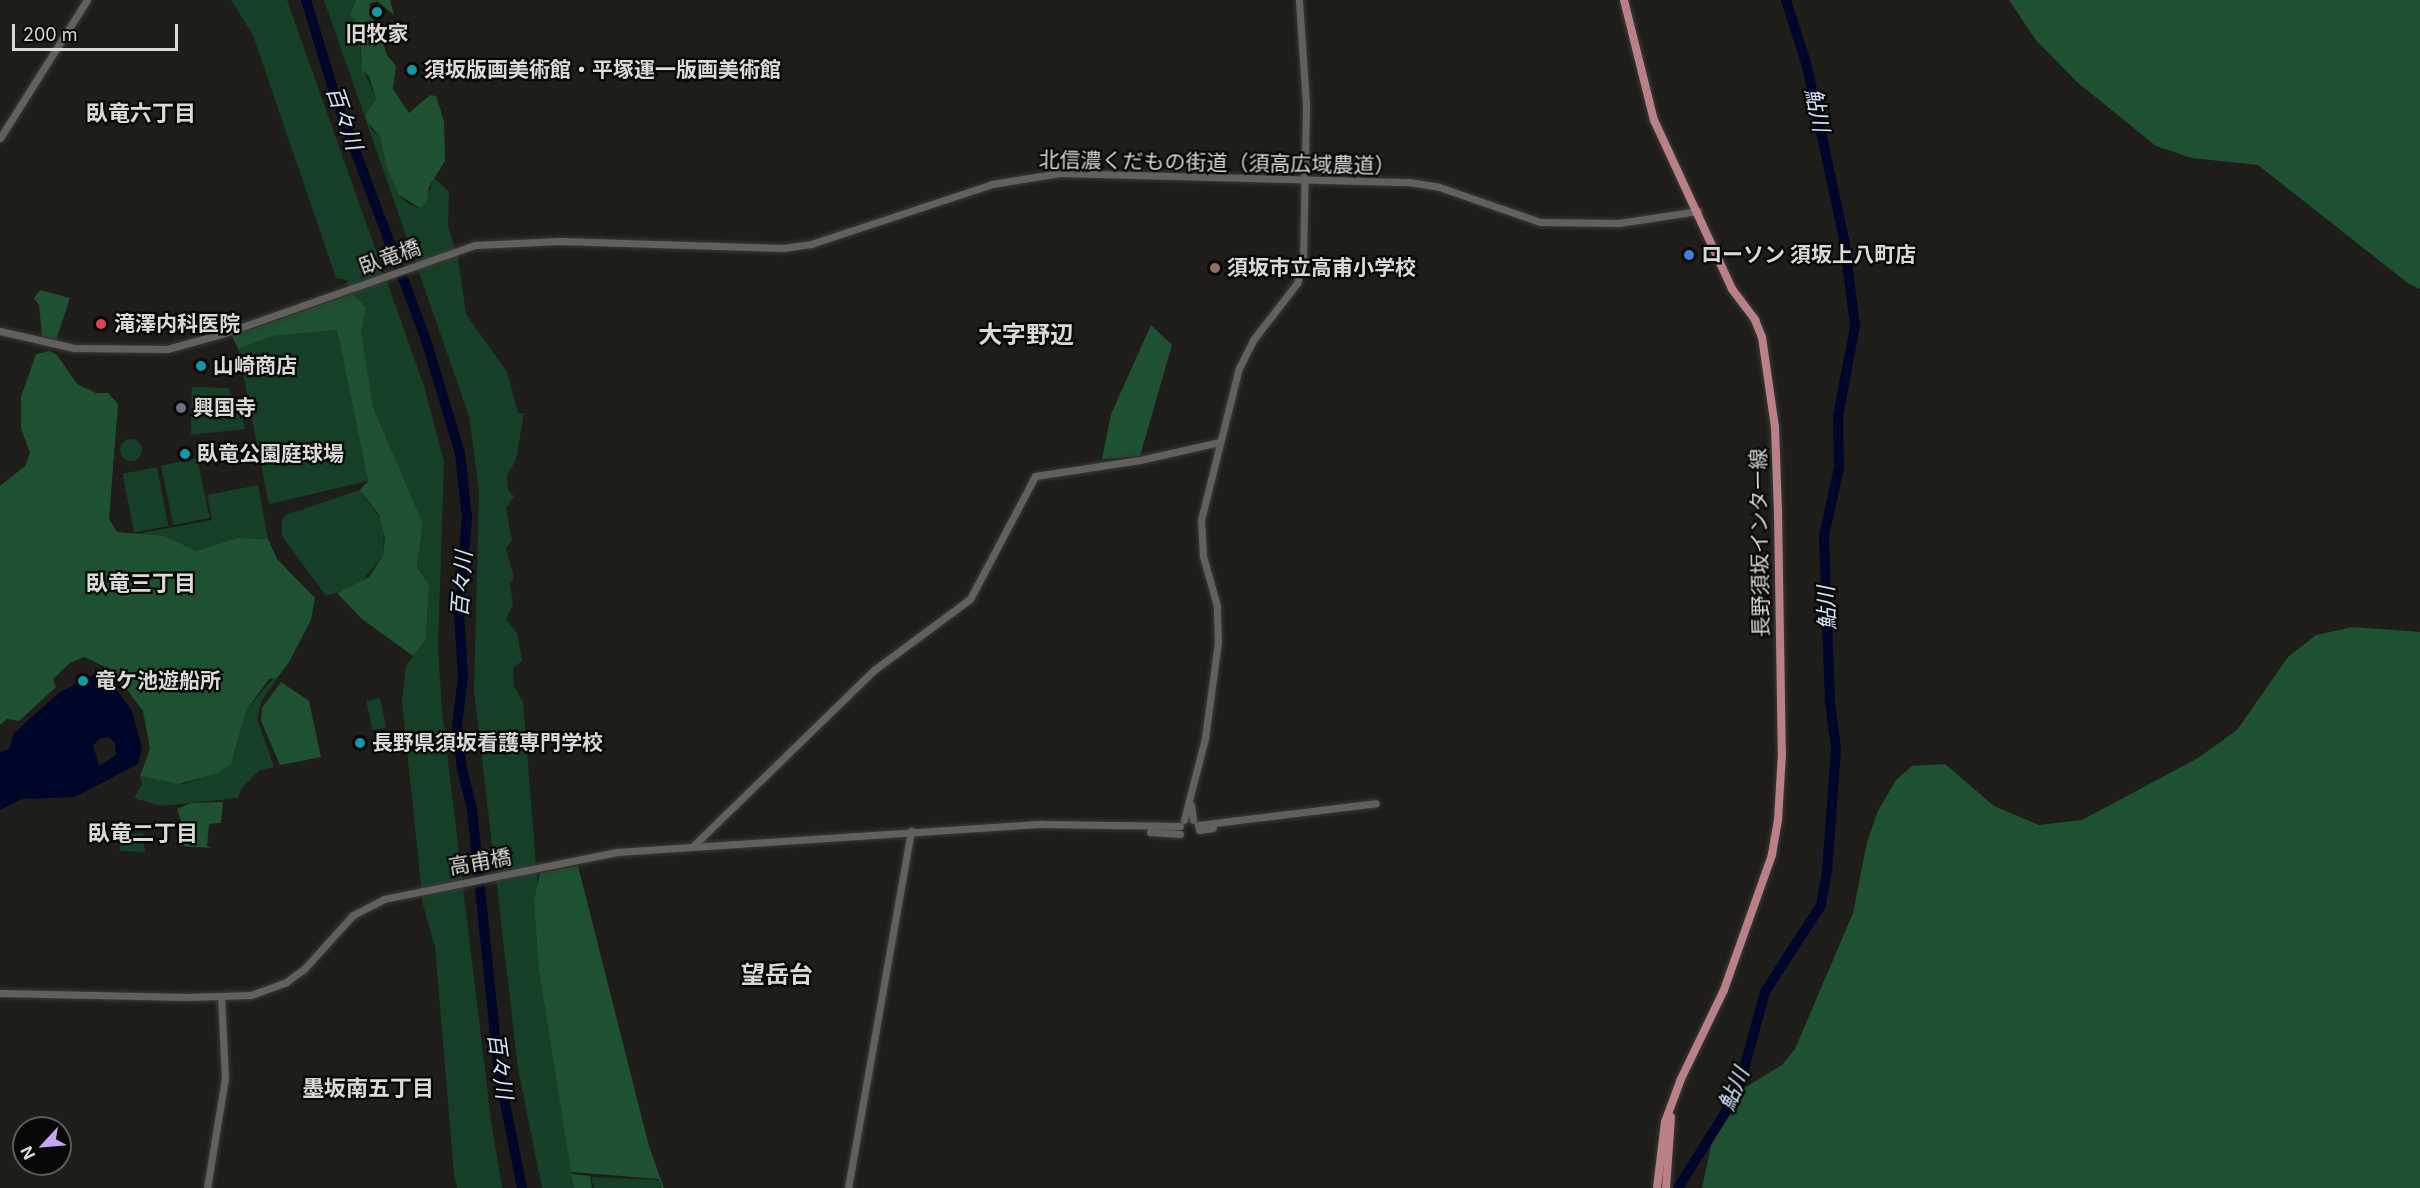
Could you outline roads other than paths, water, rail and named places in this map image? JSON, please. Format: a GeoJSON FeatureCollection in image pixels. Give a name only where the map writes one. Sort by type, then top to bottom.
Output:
{"type":"FeatureCollection","features":[{"type":"Feature","properties":{"kind":"main road","name":"長野須坂インター線"},"geometry":{"type":"LineString","coordinates":[[1624,0],[1654,120],[1698,211],[1731,288],[1755,320],[1768,369],[1775,427],[1782,753],[1772,855],[1724,990],[1674,1096],[1662,1131],[1660,1187]]}},
{"type":"Feature","properties":{"kind":"main road","name":"長野須坂インター線"},"geometry":{"type":"LineString","coordinates":[[1660,1187],[1666,1176],[1674,1096]]}},
{"type":"Feature","properties":{"kind":"street"},"geometry":{"type":"LineString","coordinates":[[0,138],[87,0]]}},
{"type":"Feature","properties":{"kind":"street"},"geometry":{"type":"LineString","coordinates":[[1189,826],[1191,800],[1217,660],[1218,615],[1203,556],[1200,520],[1239,368],[1253,340],[1297,283],[1306,230],[1306,104],[1299,0]]}},
{"type":"Feature","properties":{"kind":"street","name":"北信濃くだもの街道（須高広域農道）"},"geometry":{"type":"LineString","coordinates":[[452,252],[496,243],[560,241],[783,248],[811,244],[992,184],[1059,173],[1409,182],[1439,187],[1540,222],[1618,223],[1698,211]]}},
{"type":"Feature","properties":{"kind":"street","name":"臥竜橋"},"geometry":{"type":"LineString","coordinates":[[0,331],[74,348],[167,349],[222,334],[452,252]]}},
{"type":"Feature","properties":{"kind":"street"},"geometry":{"type":"LineString","coordinates":[[693,846],[874,670],[970,599],[1035,476],[1140,460],[1219,442]]}},
{"type":"Feature","properties":{"kind":"street","name":"高甫橋"},"geometry":{"type":"LineString","coordinates":[[0,993],[221,998],[251,995],[286,982],[304,969],[364,907],[425,888],[617,852],[911,831],[1074,823],[1129,828],[1189,826],[1376,803]]}},
{"type":"Feature","properties":{"kind":"street"},"geometry":{"type":"LineString","coordinates":[[848,1188],[911,831]]}},
{"type":"Feature","properties":{"kind":"street"},"geometry":{"type":"LineString","coordinates":[[207,1188],[225,1078],[221,998]]}},
{"type":"Feature","properties":{"kind":"water"},"geometry":{"type":"Polygon","coordinates":[[[95,674],[113,685],[132,711],[142,748],[138,764],[75,797],[22,799],[0,810],[0,752],[9,749],[14,733],[60,692],[95,674]],[[109,737],[101,738],[93,745],[99,766],[116,755],[115,743],[109,737]]]}},
{"type":"Feature","properties":{"kind":"waterway","name":"百々川"},"geometry":{"type":"LineString","coordinates":[[306,0],[337,102],[427,343],[460,454],[467,517],[459,613],[463,676],[457,726],[462,769],[472,809],[498,1067],[522,1188]]}},
{"type":"Feature","properties":{"kind":"waterway","name":"鮎川"},"geometry":{"type":"LineString","coordinates":[[1678,1188],[1737,1094],[1765,992],[1821,905],[1827,872],[1836,749],[1830,702],[1824,536],[1839,468],[1838,416],[1855,326],[1844,239],[1807,66],[1786,0]]}},
{"type":"Feature","properties":{"kind":"place","name":"旧牧家"},"geometry":{"type":"Point","coordinates":[377,12]}},
{"type":"Feature","properties":{"kind":"place","name":"須坂版画美術館・平塚運一版画美術館"},"geometry":{"type":"Point","coordinates":[412,70]}},
{"type":"Feature","properties":{"kind":"place","name":"ローソン 須坂上八町店"},"geometry":{"type":"Point","coordinates":[1689,255]}},
{"type":"Feature","properties":{"kind":"place","name":"須坂市立高甫小学校"},"geometry":{"type":"Point","coordinates":[1215,268]}},
{"type":"Feature","properties":{"kind":"place","name":"滝澤内科医院"},"geometry":{"type":"Point","coordinates":[101,324]}},
{"type":"Feature","properties":{"kind":"place","name":"山崎商店"},"geometry":{"type":"Point","coordinates":[201,366]}},
{"type":"Feature","properties":{"kind":"place","name":"興国寺"},"geometry":{"type":"Point","coordinates":[181,408]}},
{"type":"Feature","properties":{"kind":"place","name":"臥竜公園庭球場"},"geometry":{"type":"Point","coordinates":[185,454]}},
{"type":"Feature","properties":{"kind":"place","name":"竜ケ池遊船所"},"geometry":{"type":"Point","coordinates":[83,681]}},
{"type":"Feature","properties":{"kind":"place","name":"長野県須坂看護専門学校"},"geometry":{"type":"Point","coordinates":[360,743]}},
{"type":"Feature","properties":{"kind":"district","name":"臥竜六丁目"},"geometry":{"type":"Point","coordinates":[141,114]}},
{"type":"Feature","properties":{"kind":"district","name":"大字野辺"},"geometry":{"type":"Point","coordinates":[1026,335]}},
{"type":"Feature","properties":{"kind":"district","name":"臥竜三丁目"},"geometry":{"type":"Point","coordinates":[141,584]}},
{"type":"Feature","properties":{"kind":"district","name":"臥竜二丁目"},"geometry":{"type":"Point","coordinates":[143,834]}},
{"type":"Feature","properties":{"kind":"district","name":"望岳台"},"geometry":{"type":"Point","coordinates":[777,975]}},
{"type":"Feature","properties":{"kind":"district","name":"墨坂南五丁目"},"geometry":{"type":"Point","coordinates":[368,1089]}}]}
